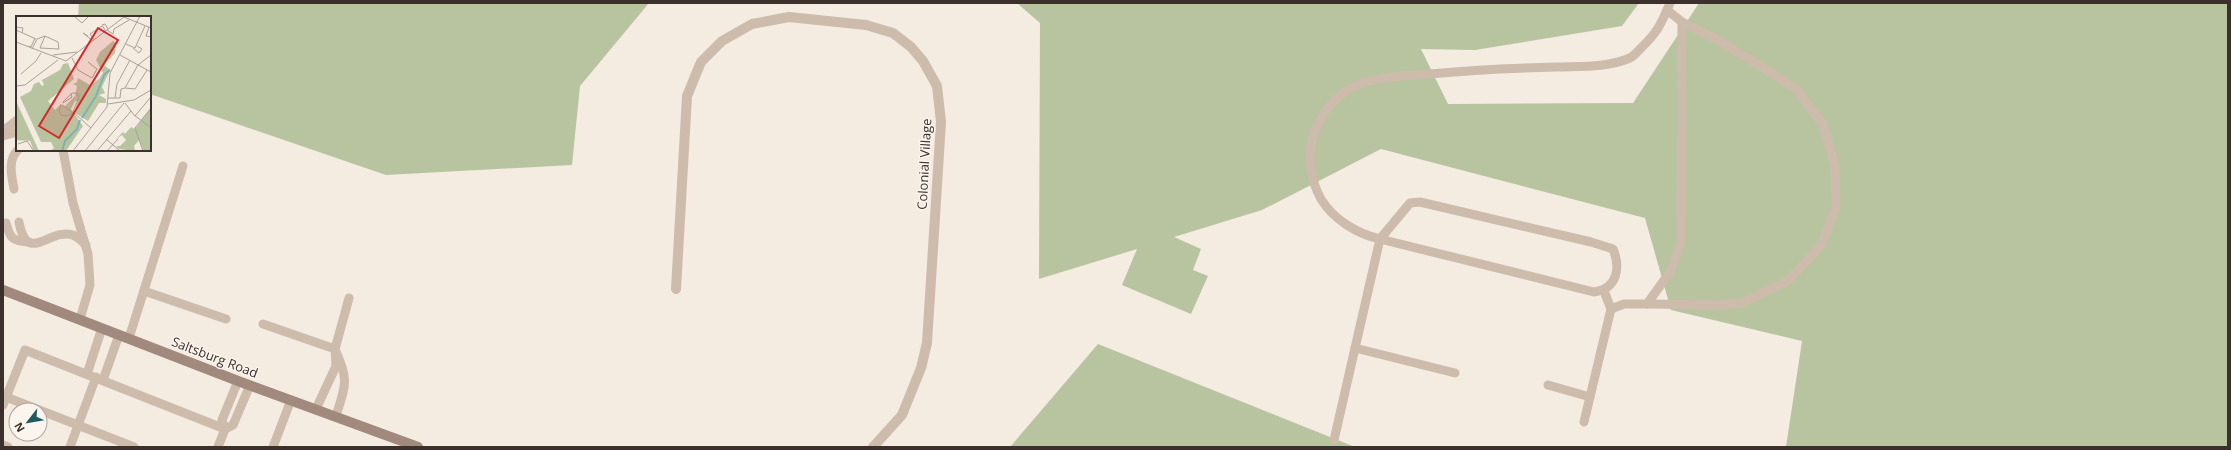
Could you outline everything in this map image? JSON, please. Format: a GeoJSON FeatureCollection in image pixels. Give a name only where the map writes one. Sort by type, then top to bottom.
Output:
{"type":"FeatureCollection","features":[{"type":"Feature","properties":{"kind":"main road","name":"Saltsburg Road"},"geometry":{"type":"LineString","coordinates":[[3,290],[238,381],[418,447]]}},
{"type":"Feature","properties":{"kind":"street","name":"Colonial Village"},"geometry":{"type":"LineString","coordinates":[[676,289],[687,96],[701,62],[722,42],[752,24],[789,17],[866,25],[894,33],[911,47],[923,61],[937,86],[941,122],[927,343],[921,368],[902,415],[873,447]]}},
{"type":"Feature","properties":{"kind":"lane"},"geometry":{"type":"LineString","coordinates":[[1334,440],[1380,239],[1410,203],[1427,203],[1591,242],[1613,249],[1617,259],[1617,270],[1611,285],[1604,291],[1594,292],[1380,239],[1360,232],[1341,221],[1326,208],[1316,190],[1309,149],[1319,121],[1340,95],[1355,86],[1378,78],[1494,69],[1595,67],[1631,57],[1656,34],[1669,6],[1682,22],[1720,41],[1795,88],[1822,123],[1835,165],[1836,207],[1821,244],[1789,280],[1742,303],[1721,305],[1624,304],[1611,309]]}},
{"type":"Feature","properties":{"kind":"lane"},"geometry":{"type":"LineString","coordinates":[[1647,304],[1670,272],[1681,243],[1682,22]]}},
{"type":"Feature","properties":{"kind":"lane"},"geometry":{"type":"LineString","coordinates":[[3,131],[16,121]]}},
{"type":"Feature","properties":{"kind":"lane"},"geometry":{"type":"LineString","coordinates":[[3,136],[16,132]]}},
{"type":"Feature","properties":{"kind":"lane"},"geometry":{"type":"LineString","coordinates":[[14,189],[11,168],[13,156],[17,151]]}},
{"type":"Feature","properties":{"kind":"lane"},"geometry":{"type":"LineString","coordinates":[[62,152],[73,203],[86,244],[90,285],[80,319]]}},
{"type":"Feature","properties":{"kind":"lane"},"geometry":{"type":"LineString","coordinates":[[95,377],[124,336],[144,291],[183,166]]}},
{"type":"Feature","properties":{"kind":"lane"},"geometry":{"type":"LineString","coordinates":[[19,222],[24,239],[28,242]]}},
{"type":"Feature","properties":{"kind":"lane"},"geometry":{"type":"LineString","coordinates":[[6,223],[10,236],[15,240],[43,242],[68,234],[73,235],[86,244]]}},
{"type":"Feature","properties":{"kind":"lane"},"geometry":{"type":"LineString","coordinates":[[144,291],[226,319]]}},
{"type":"Feature","properties":{"kind":"lane"},"geometry":{"type":"LineString","coordinates":[[1584,422],[1611,309],[1604,291]]}},
{"type":"Feature","properties":{"kind":"lane"},"geometry":{"type":"LineString","coordinates":[[316,409],[336,366],[335,349],[349,298]]}},
{"type":"Feature","properties":{"kind":"lane"},"geometry":{"type":"LineString","coordinates":[[263,324],[335,349]]}},
{"type":"Feature","properties":{"kind":"lane"},"geometry":{"type":"LineString","coordinates":[[70,447],[95,377],[102,328]]}},
{"type":"Feature","properties":{"kind":"lane"},"geometry":{"type":"LineString","coordinates":[[1355,348],[1455,373]]}},
{"type":"Feature","properties":{"kind":"lane"},"geometry":{"type":"LineString","coordinates":[[335,349],[346,380],[336,416]]}},
{"type":"Feature","properties":{"kind":"lane"},"geometry":{"type":"LineString","coordinates":[[134,447],[78,425],[5,401],[25,350],[225,429],[233,425],[250,385]]}},
{"type":"Feature","properties":{"kind":"lane"},"geometry":{"type":"LineString","coordinates":[[218,447],[225,429],[222,420],[238,381]]}},
{"type":"Feature","properties":{"kind":"lane"},"geometry":{"type":"LineString","coordinates":[[1548,385],[1590,397]]}},
{"type":"Feature","properties":{"kind":"lane"},"geometry":{"type":"LineString","coordinates":[[273,447],[291,400]]}},
{"type":"Feature","properties":{"kind":"lane"},"geometry":{"type":"LineString","coordinates":[[3,445],[8,447]]}},
{"type":"Feature","properties":{"kind":"green space"},"geometry":{"type":"Polygon","coordinates":[[[79,3],[649,3],[580,86],[572,165],[386,175],[151,94],[151,16],[78,16],[79,3]]]}},
{"type":"Feature","properties":{"kind":"green space"},"geometry":{"type":"Polygon","coordinates":[[[1017,3],[1639,3],[1622,26],[1475,50],[1421,49],[1448,104],[1633,103],[1699,3],[2228,3],[2228,447],[1786,447],[1802,341],[1671,310],[1645,218],[1381,149],[1262,210],[1174,237],[1201,249],[1193,270],[1208,276],[1191,314],[1122,285],[1137,249],[1039,279],[1040,23],[1017,3]]]}},
{"type":"Feature","properties":{"kind":"green space"},"geometry":{"type":"Polygon","coordinates":[[[1098,344],[1355,447],[1010,447],[1098,344]]]}}]}
